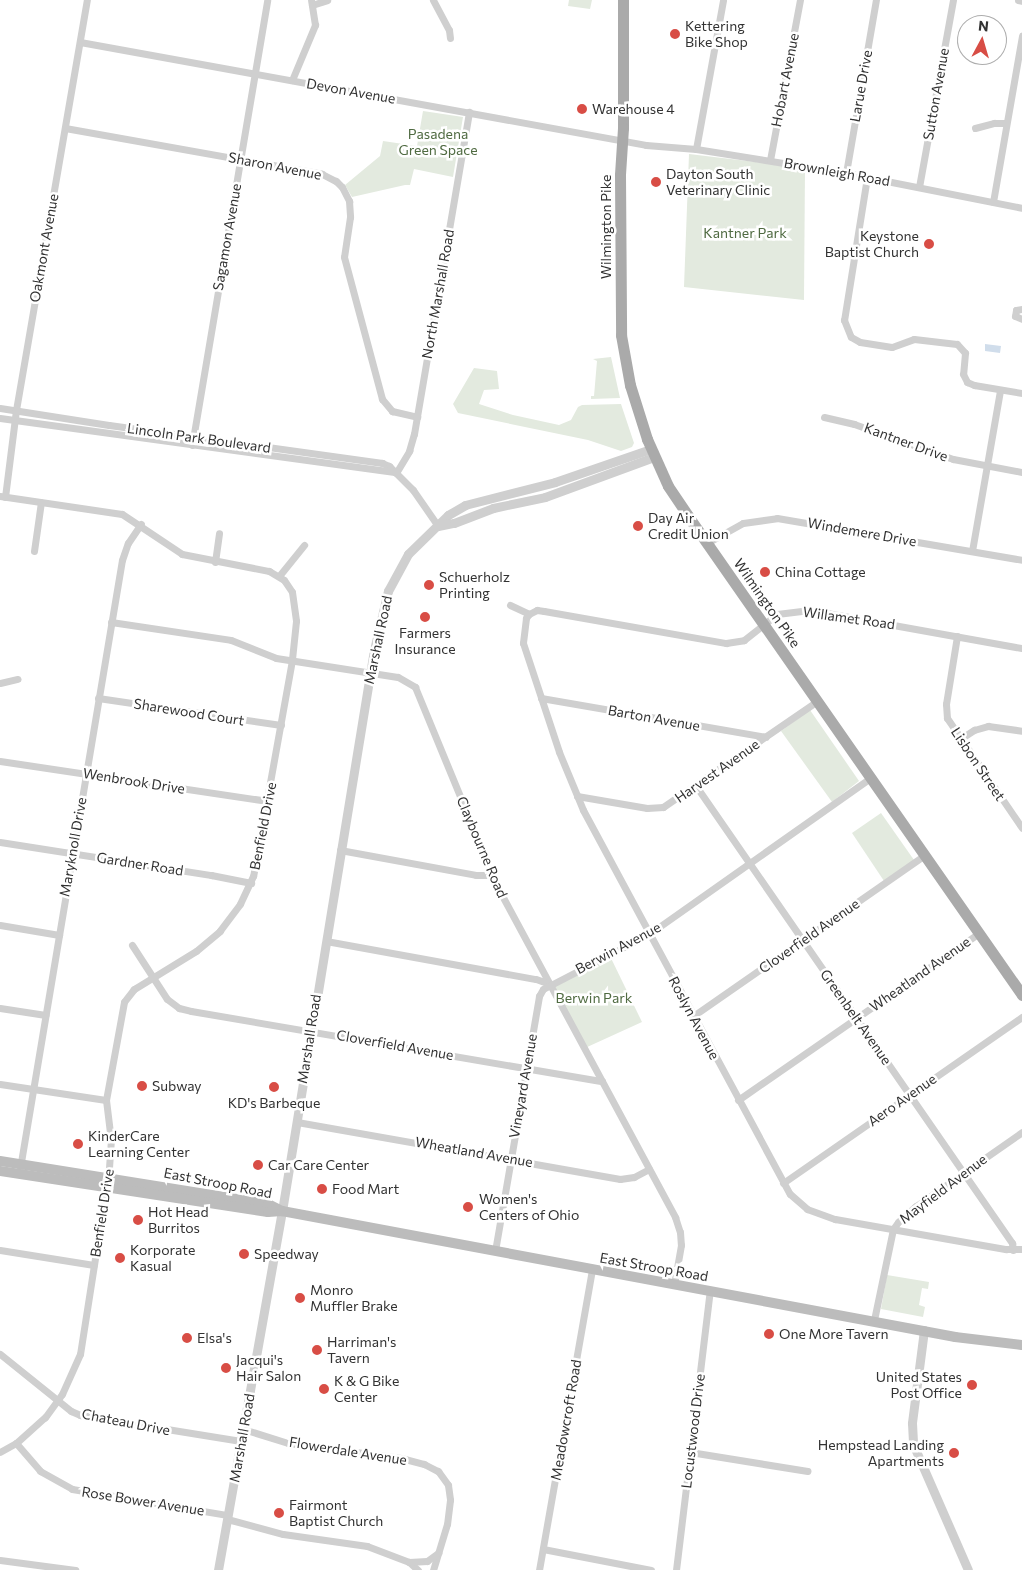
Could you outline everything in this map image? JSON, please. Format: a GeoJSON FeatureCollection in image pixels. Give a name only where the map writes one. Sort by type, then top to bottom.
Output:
{"type":"FeatureCollection","features":[{"type":"Feature","properties":{"kind":"main road","name":"Wilmington Pike"},"geometry":{"type":"LineString","coordinates":[[624,0],[624,128],[621,140],[621,335],[630,385],[652,453],[668,486],[1022,995]]}},
{"type":"Feature","properties":{"kind":"main road","name":"East Stroop Road"},"geometry":{"type":"LineString","coordinates":[[0,1160],[20,1169]]}},
{"type":"Feature","properties":{"kind":"main road","name":"East Stroop Road"},"geometry":{"type":"LineString","coordinates":[[0,1171],[20,1169],[107,1182],[268,1212],[282,1211],[592,1270],[924,1330],[1022,1345]]}},
{"type":"Feature","properties":{"kind":"street","name":"Oakmont Avenue"},"geometry":{"type":"LineString","coordinates":[[3,497],[14,420],[87,0]]}},
{"type":"Feature","properties":{"kind":"street","name":"Sagamon Avenue"},"geometry":{"type":"LineString","coordinates":[[193,441],[267,0]]}},
{"type":"Feature","properties":{"kind":"street"},"geometry":{"type":"LineString","coordinates":[[292,80],[315,24],[311,3],[327,0]]}},
{"type":"Feature","properties":{"kind":"street"},"geometry":{"type":"LineString","coordinates":[[433,0],[449,30],[450,38]]}},
{"type":"Feature","properties":{"kind":"street"},"geometry":{"type":"LineString","coordinates":[[696,150],[723,0]]}},
{"type":"Feature","properties":{"kind":"street","name":"Hobart Avenue"},"geometry":{"type":"LineString","coordinates":[[770,160],[800,0]]}},
{"type":"Feature","properties":{"kind":"street","name":"Larue Drive"},"geometry":{"type":"LineString","coordinates":[[846,173],[876,0]]}},
{"type":"Feature","properties":{"kind":"street","name":"Sutton Avenue"},"geometry":{"type":"LineString","coordinates":[[919,187],[953,0]]}},
{"type":"Feature","properties":{"kind":"street"},"geometry":{"type":"LineString","coordinates":[[1018,0],[1022,1]]}},
{"type":"Feature","properties":{"kind":"street"},"geometry":{"type":"LineString","coordinates":[[992,202],[1022,36]]}},
{"type":"Feature","properties":{"kind":"street","name":"Devon Avenue"},"geometry":{"type":"LineString","coordinates":[[80,42],[621,140]]}},
{"type":"Feature","properties":{"kind":"street","name":"North Marshall Road"},"geometry":{"type":"LineString","coordinates":[[396,472],[412,442],[469,112]]}},
{"type":"Feature","properties":{"kind":"street"},"geometry":{"type":"LineString","coordinates":[[975,128],[994,122],[1006,123]]}},
{"type":"Feature","properties":{"kind":"street","name":"Sharon Avenue"},"geometry":{"type":"LineString","coordinates":[[65,128],[322,174],[342,187],[347,196],[350,209],[344,258],[382,399],[392,411],[417,417]]}},
{"type":"Feature","properties":{"kind":"street","name":"Brownleigh Road"},"geometry":{"type":"LineString","coordinates":[[621,140],[770,160],[1022,208]]}},
{"type":"Feature","properties":{"kind":"street"},"geometry":{"type":"LineString","coordinates":[[867,177],[844,320],[847,332],[860,342],[892,347],[914,339],[957,344],[964,354],[963,374],[967,382],[1022,393]]}},
{"type":"Feature","properties":{"kind":"street"},"geometry":{"type":"LineString","coordinates":[[1022,309],[1016,310],[1015,316],[1022,320]]}},
{"type":"Feature","properties":{"kind":"street"},"geometry":{"type":"LineString","coordinates":[[972,551],[1000,390]]}},
{"type":"Feature","properties":{"kind":"street","name":"Lincoln Park Boulevard"},"geometry":{"type":"LineString","coordinates":[[0,408],[193,441]]}},
{"type":"Feature","properties":{"kind":"street","name":"Kantner Drive"},"geometry":{"type":"LineString","coordinates":[[824,416],[854,424],[938,455],[1022,472]]}},
{"type":"Feature","properties":{"kind":"street","name":"Lincoln Park Boulevard"},"geometry":{"type":"LineString","coordinates":[[0,418],[369,461],[389,466],[396,472],[413,490],[438,526]]}},
{"type":"Feature","properties":{"kind":"street","name":"Marshall Road"},"geometry":{"type":"LineString","coordinates":[[218,1570],[282,1211],[370,672],[384,607],[394,577],[417,542],[438,526],[448,514],[464,505],[555,482],[652,453]]}},
{"type":"Feature","properties":{"kind":"street"},"geometry":{"type":"LineString","coordinates":[[3,497],[112,511],[130,517],[174,550],[197,559],[260,568],[279,576],[304,546]]}},
{"type":"Feature","properties":{"kind":"street"},"geometry":{"type":"LineString","coordinates":[[34,551],[41,502]]}},
{"type":"Feature","properties":{"kind":"street","name":"Windemere Drive"},"geometry":{"type":"LineString","coordinates":[[707,543],[743,523],[777,518],[1022,560]]}},
{"type":"Feature","properties":{"kind":"street","name":"Maryknoll Drive"},"geometry":{"type":"LineString","coordinates":[[20,1169],[122,560],[128,543],[141,524]]}},
{"type":"Feature","properties":{"kind":"street"},"geometry":{"type":"LineString","coordinates":[[215,562],[219,533]]}},
{"type":"Feature","properties":{"kind":"street","name":"Benfield Drive"},"geometry":{"type":"LineString","coordinates":[[0,1452],[16,1443],[45,1417],[58,1400],[80,1354],[111,1154],[106,1100],[121,1009],[134,989],[196,951],[214,937],[234,914],[250,883],[258,858],[292,660],[296,626],[294,600],[288,586],[279,576]]}},
{"type":"Feature","properties":{"kind":"street","name":"Willamet Road"},"geometry":{"type":"LineString","coordinates":[[510,605],[529,614],[537,610],[544,611],[726,644],[744,640],[777,614],[810,610],[1022,648]]}},
{"type":"Feature","properties":{"kind":"street","name":"Roslyn Avenue"},"geometry":{"type":"LineString","coordinates":[[529,614],[526,618],[523,643],[541,698],[588,822],[783,1183],[796,1201],[811,1211],[835,1219],[1014,1250],[1022,1249]]}},
{"type":"Feature","properties":{"kind":"street","name":"Claybourne Road"},"geometry":{"type":"LineString","coordinates":[[111,622],[231,640],[266,654],[292,660],[398,676],[415,688],[492,875],[675,1217],[680,1236],[674,1284]]}},
{"type":"Feature","properties":{"kind":"street","name":"Lisbon Street"},"geometry":{"type":"LineString","coordinates":[[957,636],[946,704],[948,718],[960,739],[1022,828]]}},
{"type":"Feature","properties":{"kind":"street"},"geometry":{"type":"LineString","coordinates":[[0,683],[18,679]]}},
{"type":"Feature","properties":{"kind":"street","name":"Sharewood Court"},"geometry":{"type":"LineString","coordinates":[[98,698],[281,725]]}},
{"type":"Feature","properties":{"kind":"street","name":"Barton Avenue"},"geometry":{"type":"LineString","coordinates":[[541,698],[766,737]]}},
{"type":"Feature","properties":{"kind":"street","name":"Harvest Avenue"},"geometry":{"type":"LineString","coordinates":[[577,796],[654,808],[670,804],[817,701]]}},
{"type":"Feature","properties":{"kind":"street"},"geometry":{"type":"LineString","coordinates":[[960,739],[974,730],[988,726],[1022,730]]}},
{"type":"Feature","properties":{"kind":"street","name":"Wenbrook Drive"},"geometry":{"type":"LineString","coordinates":[[0,761],[268,801]]}},
{"type":"Feature","properties":{"kind":"street","name":"Berwin Avenue"},"geometry":{"type":"LineString","coordinates":[[550,984],[649,934],[870,778]]}},
{"type":"Feature","properties":{"kind":"street","name":"Greenbelt Avenue"},"geometry":{"type":"LineString","coordinates":[[696,786],[1012,1243],[1014,1250]]}},
{"type":"Feature","properties":{"kind":"street","name":"Gardner Road"},"geometry":{"type":"LineString","coordinates":[[0,842],[211,875],[250,883]]}},
{"type":"Feature","properties":{"kind":"street"},"geometry":{"type":"LineString","coordinates":[[340,850],[476,875],[492,875]]}},
{"type":"Feature","properties":{"kind":"street","name":"Cloverfield Avenue"},"geometry":{"type":"LineString","coordinates":[[693,1016],[925,855]]}},
{"type":"Feature","properties":{"kind":"street"},"geometry":{"type":"LineString","coordinates":[[0,925],[58,935]]}},
{"type":"Feature","properties":{"kind":"street","name":"Wheatland Avenue"},"geometry":{"type":"LineString","coordinates":[[738,1100],[979,933]]}},
{"type":"Feature","properties":{"kind":"street"},"geometry":{"type":"LineString","coordinates":[[326,940],[536,979],[550,984]]}},
{"type":"Feature","properties":{"kind":"street","name":"Cloverfield Avenue"},"geometry":{"type":"LineString","coordinates":[[132,945],[167,999],[179,1008],[602,1081]]}},
{"type":"Feature","properties":{"kind":"street","name":"Vineyard Avenue"},"geometry":{"type":"LineString","coordinates":[[495,1252],[539,996],[550,984]]}},
{"type":"Feature","properties":{"kind":"street"},"geometry":{"type":"LineString","coordinates":[[0,1008],[45,1015]]}},
{"type":"Feature","properties":{"kind":"street","name":"Aero Avenue"},"geometry":{"type":"LineString","coordinates":[[783,1183],[1022,1017]]}},
{"type":"Feature","properties":{"kind":"street"},"geometry":{"type":"LineString","coordinates":[[0,1084],[106,1100]]}},
{"type":"Feature","properties":{"kind":"street","name":"Wheatland Avenue"},"geometry":{"type":"LineString","coordinates":[[297,1122],[620,1179],[634,1177],[649,1169]]}},
{"type":"Feature","properties":{"kind":"street","name":"Mayfield Avenue"},"geometry":{"type":"LineString","coordinates":[[874,1320],[893,1229],[903,1216],[1022,1132]]}},
{"type":"Feature","properties":{"kind":"street"},"geometry":{"type":"LineString","coordinates":[[0,1250],[94,1265]]}},
{"type":"Feature","properties":{"kind":"street","name":"Meadowcroft Road"},"geometry":{"type":"LineString","coordinates":[[540,1570],[592,1270]]}},
{"type":"Feature","properties":{"kind":"street","name":"Locustwood Drive"},"geometry":{"type":"LineString","coordinates":[[676,1570],[710,1291]]}},
{"type":"Feature","properties":{"kind":"street"},"geometry":{"type":"LineString","coordinates":[[924,1330],[912,1423],[913,1444],[968,1570]]}},
{"type":"Feature","properties":{"kind":"street","name":"Chateau Drive"},"geometry":{"type":"LineString","coordinates":[[0,1354],[71,1411],[89,1418],[241,1441]]}},
{"type":"Feature","properties":{"kind":"street","name":"Flowerdale Avenue"},"geometry":{"type":"LineString","coordinates":[[243,1429],[288,1443],[402,1458],[424,1464],[438,1471],[448,1485],[450,1500],[447,1524],[434,1570]]}},
{"type":"Feature","properties":{"kind":"street","name":"Rose Bower Avenue"},"geometry":{"type":"LineString","coordinates":[[16,1443],[40,1470],[72,1489],[227,1517],[283,1534],[367,1546],[409,1562],[418,1570]]}},
{"type":"Feature","properties":{"kind":"street"},"geometry":{"type":"LineString","coordinates":[[690,1452],[807,1471]]}},
{"type":"Feature","properties":{"kind":"street"},"geometry":{"type":"LineString","coordinates":[[543,1549],[651,1570]]}},
{"type":"Feature","properties":{"kind":"street"},"geometry":{"type":"LineString","coordinates":[[409,1562],[427,1561],[438,1551]]}},
{"type":"Feature","properties":{"kind":"street"},"geometry":{"type":"LineString","coordinates":[[0,1560],[75,1570]]}},
{"type":"Feature","properties":{"kind":"green space"},"geometry":{"type":"Polygon","coordinates":[[[569,0],[592,0],[590,9],[568,6],[569,0]]]}},
{"type":"Feature","properties":{"kind":"green space","name":"Pasadena Green Space"},"geometry":{"type":"Polygon","coordinates":[[[423,111],[463,117],[453,177],[414,169],[410,185],[352,197],[345,185],[380,156],[383,141],[417,146],[423,111]]]}},
{"type":"Feature","properties":{"kind":"green space","name":"Kantner Park"},"geometry":{"type":"Polygon","coordinates":[[[689,154],[805,168],[804,300],[684,287],[689,154]]]}},
{"type":"Feature","properties":{"kind":"green space"},"geometry":{"type":"Polygon","coordinates":[[[611,357],[620,398],[591,399],[591,396],[594,396],[597,361],[593,359],[611,357]]]}},
{"type":"Feature","properties":{"kind":"green space"},"geometry":{"type":"Polygon","coordinates":[[[474,368],[497,371],[499,389],[484,390],[479,404],[513,415],[559,425],[571,420],[578,407],[582,405],[621,404],[634,443],[632,447],[621,451],[588,440],[458,413],[453,404],[474,368]]]}},
{"type":"Feature","properties":{"kind":"green space"},"geometry":{"type":"Polygon","coordinates":[[[810,710],[859,781],[832,802],[781,731],[810,710]]]}},
{"type":"Feature","properties":{"kind":"green space"},"geometry":{"type":"Polygon","coordinates":[[[881,813],[914,860],[884,881],[852,833],[881,813]]]}},
{"type":"Feature","properties":{"kind":"green space","name":"Berwin Park"},"geometry":{"type":"Polygon","coordinates":[[[609,954],[642,1022],[585,1048],[550,984],[609,954]]]}},
{"type":"Feature","properties":{"kind":"green space"},"geometry":{"type":"Polygon","coordinates":[[[887,1275],[929,1282],[928,1289],[922,1288],[919,1305],[925,1307],[923,1317],[881,1309],[887,1275]]]}},
{"type":"Feature","properties":{"kind":"water"},"geometry":{"type":"Polygon","coordinates":[[[985,344],[1001,346],[1000,353],[985,351],[985,344]]]}},
{"type":"Feature","properties":{"kind":"place","name":"Kettering Bike Shop"},"geometry":{"type":"Point","coordinates":[675,34]}},
{"type":"Feature","properties":{"kind":"place","name":"Warehouse 4"},"geometry":{"type":"Point","coordinates":[582,109]}},
{"type":"Feature","properties":{"kind":"place","name":"Dayton South Veterinary Clinic"},"geometry":{"type":"Point","coordinates":[656,182]}},
{"type":"Feature","properties":{"kind":"place","name":"Keystone Baptist Church"},"geometry":{"type":"Point","coordinates":[929,244]}},
{"type":"Feature","properties":{"kind":"place","name":"Day Air Credit Union"},"geometry":{"type":"Point","coordinates":[638,526]}},
{"type":"Feature","properties":{"kind":"place","name":"China Cottage"},"geometry":{"type":"Point","coordinates":[765,572]}},
{"type":"Feature","properties":{"kind":"place","name":"Schuerholz Printing"},"geometry":{"type":"Point","coordinates":[429,585]}},
{"type":"Feature","properties":{"kind":"place","name":"Farmers Insurance"},"geometry":{"type":"Point","coordinates":[425,617]}},
{"type":"Feature","properties":{"kind":"place","name":"Subway"},"geometry":{"type":"Point","coordinates":[142,1086]}},
{"type":"Feature","properties":{"kind":"place","name":"KD's Barbeque"},"geometry":{"type":"Point","coordinates":[274,1087]}},
{"type":"Feature","properties":{"kind":"place","name":"KinderCare Learning Center"},"geometry":{"type":"Point","coordinates":[78,1144]}},
{"type":"Feature","properties":{"kind":"place","name":"Car Care Center"},"geometry":{"type":"Point","coordinates":[258,1165]}},
{"type":"Feature","properties":{"kind":"place","name":"Food Mart"},"geometry":{"type":"Point","coordinates":[322,1189]}},
{"type":"Feature","properties":{"kind":"place","name":"Women's Centers of Ohio"},"geometry":{"type":"Point","coordinates":[468,1207]}},
{"type":"Feature","properties":{"kind":"place","name":"Hot Head Burritos"},"geometry":{"type":"Point","coordinates":[138,1220]}},
{"type":"Feature","properties":{"kind":"place","name":"Speedway"},"geometry":{"type":"Point","coordinates":[244,1254]}},
{"type":"Feature","properties":{"kind":"place","name":"Korporate Kasual"},"geometry":{"type":"Point","coordinates":[120,1258]}},
{"type":"Feature","properties":{"kind":"place","name":"Monro Muffler Brake"},"geometry":{"type":"Point","coordinates":[300,1298]}},
{"type":"Feature","properties":{"kind":"place","name":"One More Tavern"},"geometry":{"type":"Point","coordinates":[769,1334]}},
{"type":"Feature","properties":{"kind":"place","name":"Elsa's"},"geometry":{"type":"Point","coordinates":[187,1338]}},
{"type":"Feature","properties":{"kind":"place","name":"Harriman's Tavern"},"geometry":{"type":"Point","coordinates":[317,1350]}},
{"type":"Feature","properties":{"kind":"place","name":"Jacqui's Hair Salon"},"geometry":{"type":"Point","coordinates":[226,1368]}},
{"type":"Feature","properties":{"kind":"place","name":"United States Post Office"},"geometry":{"type":"Point","coordinates":[972,1385]}},
{"type":"Feature","properties":{"kind":"place","name":"K & G Bike Center"},"geometry":{"type":"Point","coordinates":[324,1389]}},
{"type":"Feature","properties":{"kind":"place","name":"Hempstead Landing Apartments"},"geometry":{"type":"Point","coordinates":[954,1453]}},
{"type":"Feature","properties":{"kind":"place","name":"Fairmont Baptist Church"},"geometry":{"type":"Point","coordinates":[279,1513]}}]}
